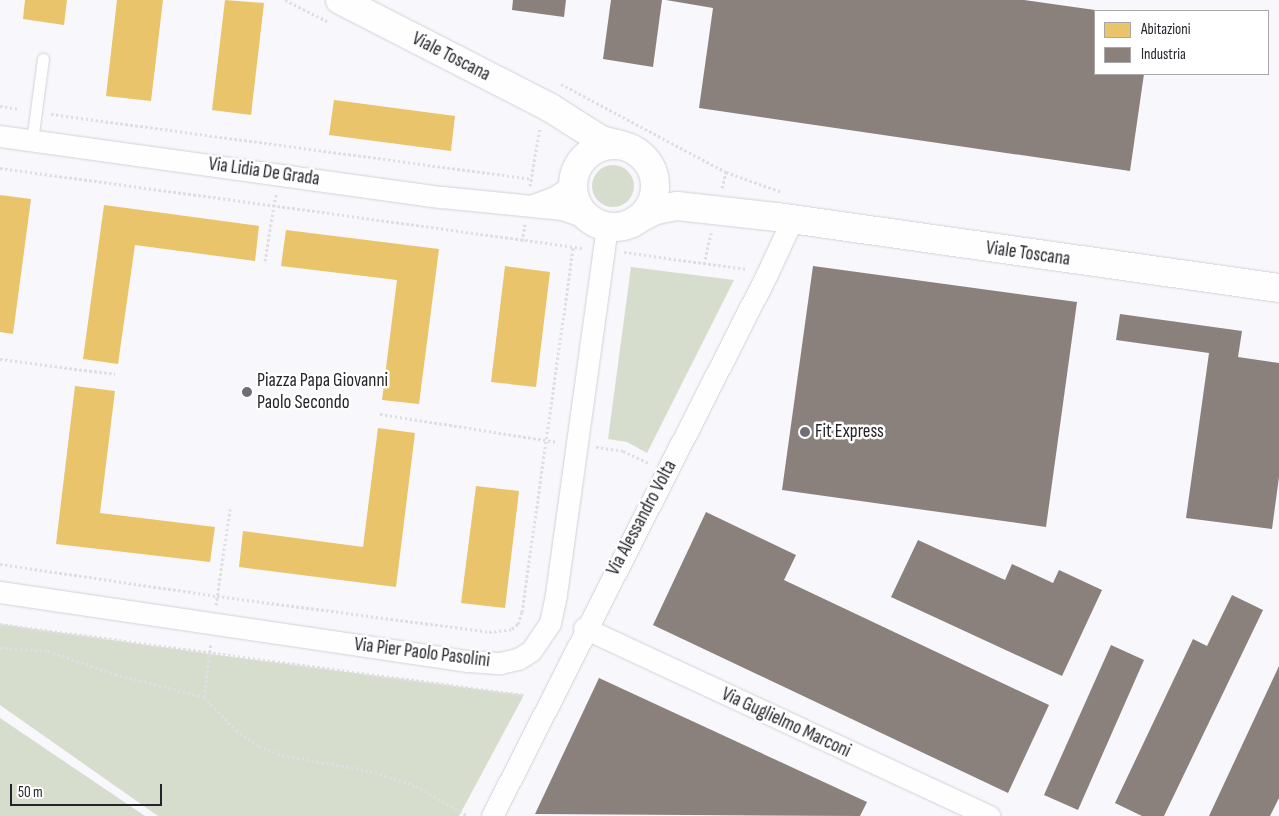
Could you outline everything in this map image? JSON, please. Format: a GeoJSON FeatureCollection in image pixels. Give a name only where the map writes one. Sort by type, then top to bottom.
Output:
{"type":"FeatureCollection","features":[{"type":"Feature","properties":{"kind":"street","name":"Viale Toscana"},"geometry":{"type":"LineString","coordinates":[[340,0],[552,117],[601,140],[621,145]]}},
{"type":"Feature","properties":{"kind":"street"},"geometry":{"type":"LineString","coordinates":[[552,117],[574,150],[574,180],[578,206],[600,231],[622,226],[640,218],[654,194],[654,177],[650,165],[636,151],[621,145],[594,150],[581,161],[574,180]]}},
{"type":"Feature","properties":{"kind":"street","name":"Via Lidia De Grada"},"geometry":{"type":"LineString","coordinates":[[0,136],[283,175],[562,209],[600,231]]}},
{"type":"Feature","properties":{"kind":"street","name":"Viale Toscana"},"geometry":{"type":"LineString","coordinates":[[650,165],[675,186],[748,204],[1279,288]]}},
{"type":"Feature","properties":{"kind":"street","name":"Via Lidia De Grada"},"geometry":{"type":"LineString","coordinates":[[528,206],[555,197],[574,180]]}},
{"type":"Feature","properties":{"kind":"street","name":"Viale Toscana"},"geometry":{"type":"LineString","coordinates":[[640,218],[656,210],[676,206],[785,210]]}},
{"type":"Feature","properties":{"kind":"street","name":"Via Alessandro Volta"},"geometry":{"type":"LineString","coordinates":[[492,816],[584,628],[666,474],[766,276],[787,231],[785,210]]}},
{"type":"Feature","properties":{"kind":"street","name":"Via Pier Paolo Pasolini"},"geometry":{"type":"LineString","coordinates":[[0,592],[468,661],[500,663],[518,659],[531,651],[550,623],[576,445],[600,231]]}},
{"type":"Feature","properties":{"kind":"street","name":"Via Guglielmo Marconi"},"geometry":{"type":"LineString","coordinates":[[584,628],[989,816]]}},
{"type":"Feature","properties":{"kind":"lane"},"geometry":{"type":"LineString","coordinates":[[32,140],[43,59]]}},
{"type":"Feature","properties":{"kind":"path"},"geometry":{"type":"LineString","coordinates":[[0,106],[286,147],[531,179]]}},
{"type":"Feature","properties":{"kind":"path"},"geometry":{"type":"LineString","coordinates":[[522,241],[531,179],[552,117]]}},
{"type":"Feature","properties":{"kind":"path"},"geometry":{"type":"LineString","coordinates":[[265,261],[272,207],[283,175],[286,147]]}},
{"type":"Feature","properties":{"kind":"path"},"geometry":{"type":"LineString","coordinates":[[0,168],[573,247],[600,231],[704,264],[746,269],[766,276]]}},
{"type":"Feature","properties":{"kind":"path"},"geometry":{"type":"LineString","coordinates":[[722,190],[726,172],[785,210]]}},
{"type":"Feature","properties":{"kind":"path"},"geometry":{"type":"LineString","coordinates":[[704,264],[713,228]]}},
{"type":"Feature","properties":{"kind":"path"},"geometry":{"type":"LineString","coordinates":[[0,564],[217,596],[489,632],[512,629],[518,624],[522,612],[573,247]]}},
{"type":"Feature","properties":{"kind":"path"},"geometry":{"type":"LineString","coordinates":[[0,359],[115,374]]}},
{"type":"Feature","properties":{"kind":"path"},"geometry":{"type":"LineString","coordinates":[[380,414],[545,441],[623,451],[647,461],[666,474]]}},
{"type":"Feature","properties":{"kind":"path"},"geometry":{"type":"LineString","coordinates":[[204,697],[230,509]]}},
{"type":"Feature","properties":{"kind":"path"},"geometry":{"type":"LineString","coordinates":[[0,624],[210,654],[524,695]]}},
{"type":"Feature","properties":{"kind":"path"},"geometry":{"type":"LineString","coordinates":[[0,648],[48,651],[115,674],[204,697],[236,730],[259,746],[282,755],[370,771],[416,786],[468,816]]}},
{"type":"Feature","properties":{"kind":"green space"},"geometry":{"type":"Polygon","coordinates":[[[617,165],[625,168],[631,174],[634,186],[631,198],[625,204],[609,207],[601,204],[595,198],[592,182],[595,174],[601,168],[617,165]]]}},
{"type":"Feature","properties":{"kind":"green space"},"geometry":{"type":"Polygon","coordinates":[[[631,267],[734,280],[647,453],[627,442],[608,439],[631,267]]]}},
{"type":"Feature","properties":{"kind":"green space"},"geometry":{"type":"Polygon","coordinates":[[[0,624],[210,654],[524,695],[459,816],[158,816],[0,705],[0,624]]]}},
{"type":"Feature","properties":{"kind":"green space"},"geometry":{"type":"Polygon","coordinates":[[[0,718],[145,816],[0,816],[0,718]]]}},
{"type":"Feature","properties":{"kind":"building: Abitazioni"},"geometry":{"type":"Polygon","coordinates":[[[25,0],[67,0],[64,25],[23,19],[25,0]]]}},
{"type":"Feature","properties":{"kind":"building: Abitazioni"},"geometry":{"type":"Polygon","coordinates":[[[117,0],[163,0],[151,101],[106,96],[117,0]]]}},
{"type":"Feature","properties":{"kind":"building: Abitazioni"},"geometry":{"type":"Polygon","coordinates":[[[225,0],[264,3],[251,115],[212,110],[225,0]]]}},
{"type":"Feature","properties":{"kind":"building: Abitazioni"},"geometry":{"type":"Polygon","coordinates":[[[334,100],[455,116],[451,151],[329,135],[334,100]]]}},
{"type":"Feature","properties":{"kind":"building: Abitazioni"},"geometry":{"type":"Polygon","coordinates":[[[0,195],[31,199],[13,334],[0,332],[0,195]]]}},
{"type":"Feature","properties":{"kind":"building: Abitazioni"},"geometry":{"type":"Polygon","coordinates":[[[104,205],[259,226],[255,261],[135,245],[118,364],[83,359],[104,205]]]}},
{"type":"Feature","properties":{"kind":"building: Abitazioni"},"geometry":{"type":"Polygon","coordinates":[[[286,230],[439,249],[419,404],[382,400],[397,280],[281,266],[286,230]]]}},
{"type":"Feature","properties":{"kind":"building: Abitazioni"},"geometry":{"type":"Polygon","coordinates":[[[505,266],[550,272],[536,387],[491,382],[505,266]]]}},
{"type":"Feature","properties":{"kind":"building: Abitazioni"},"geometry":{"type":"Polygon","coordinates":[[[75,386],[115,391],[100,513],[215,527],[210,562],[56,544],[75,386]]]}},
{"type":"Feature","properties":{"kind":"building: Abitazioni"},"geometry":{"type":"Polygon","coordinates":[[[378,428],[415,433],[396,587],[239,567],[243,531],[363,547],[378,428]]]}},
{"type":"Feature","properties":{"kind":"building: Abitazioni"},"geometry":{"type":"Polygon","coordinates":[[[476,486],[519,491],[505,608],[461,603],[476,486]]]}},
{"type":"Feature","properties":{"kind":"building: Industria"},"geometry":{"type":"Polygon","coordinates":[[[513,0],[566,0],[564,17],[512,10],[513,0]]]}},
{"type":"Feature","properties":{"kind":"building: Industria"},"geometry":{"type":"Polygon","coordinates":[[[611,0],[662,0],[653,67],[603,59],[611,0]]]}},
{"type":"Feature","properties":{"kind":"building: Industria"},"geometry":{"type":"Polygon","coordinates":[[[666,0],[1024,0],[1095,10],[1094,75],[1144,75],[1130,171],[699,108],[713,8],[666,0]]]}},
{"type":"Feature","properties":{"kind":"building: Industria"},"geometry":{"type":"Polygon","coordinates":[[[813,266],[1077,302],[1046,527],[782,490],[813,266]]]}},
{"type":"Feature","properties":{"kind":"building: Industria"},"geometry":{"type":"Polygon","coordinates":[[[1120,314],[1242,331],[1238,357],[1279,363],[1279,477],[1272,529],[1186,518],[1209,353],[1116,340],[1120,314]]]}},
{"type":"Feature","properties":{"kind":"building: Industria"},"geometry":{"type":"Polygon","coordinates":[[[706,512],[796,555],[784,580],[1049,705],[1008,793],[653,625],[706,512]]]}},
{"type":"Feature","properties":{"kind":"building: Industria"},"geometry":{"type":"Polygon","coordinates":[[[918,540],[1005,580],[1012,564],[1053,583],[1059,570],[1102,590],[1062,676],[891,597],[918,540]]]}},
{"type":"Feature","properties":{"kind":"building: Industria"},"geometry":{"type":"Polygon","coordinates":[[[1232,595],[1263,610],[1164,816],[1142,816],[1115,803],[1193,639],[1207,646],[1232,595]]]}},
{"type":"Feature","properties":{"kind":"building: Industria"},"geometry":{"type":"Polygon","coordinates":[[[1111,645],[1144,660],[1078,810],[1044,795],[1111,645]]]}},
{"type":"Feature","properties":{"kind":"building: Industria"},"geometry":{"type":"Polygon","coordinates":[[[1279,666],[1279,798],[1270,816],[1209,816],[1279,666]]]}},
{"type":"Feature","properties":{"kind":"building: Industria"},"geometry":{"type":"Polygon","coordinates":[[[599,678],[867,802],[860,816],[535,814],[599,678]]]}},
{"type":"Feature","properties":{"kind":"place","name":"Piazza Papa Giovanni Paolo Secondo"},"geometry":{"type":"Point","coordinates":[247,392]}},
{"type":"Feature","properties":{"kind":"place","name":"Fit Express"},"geometry":{"type":"Point","coordinates":[805,432]}}]}
